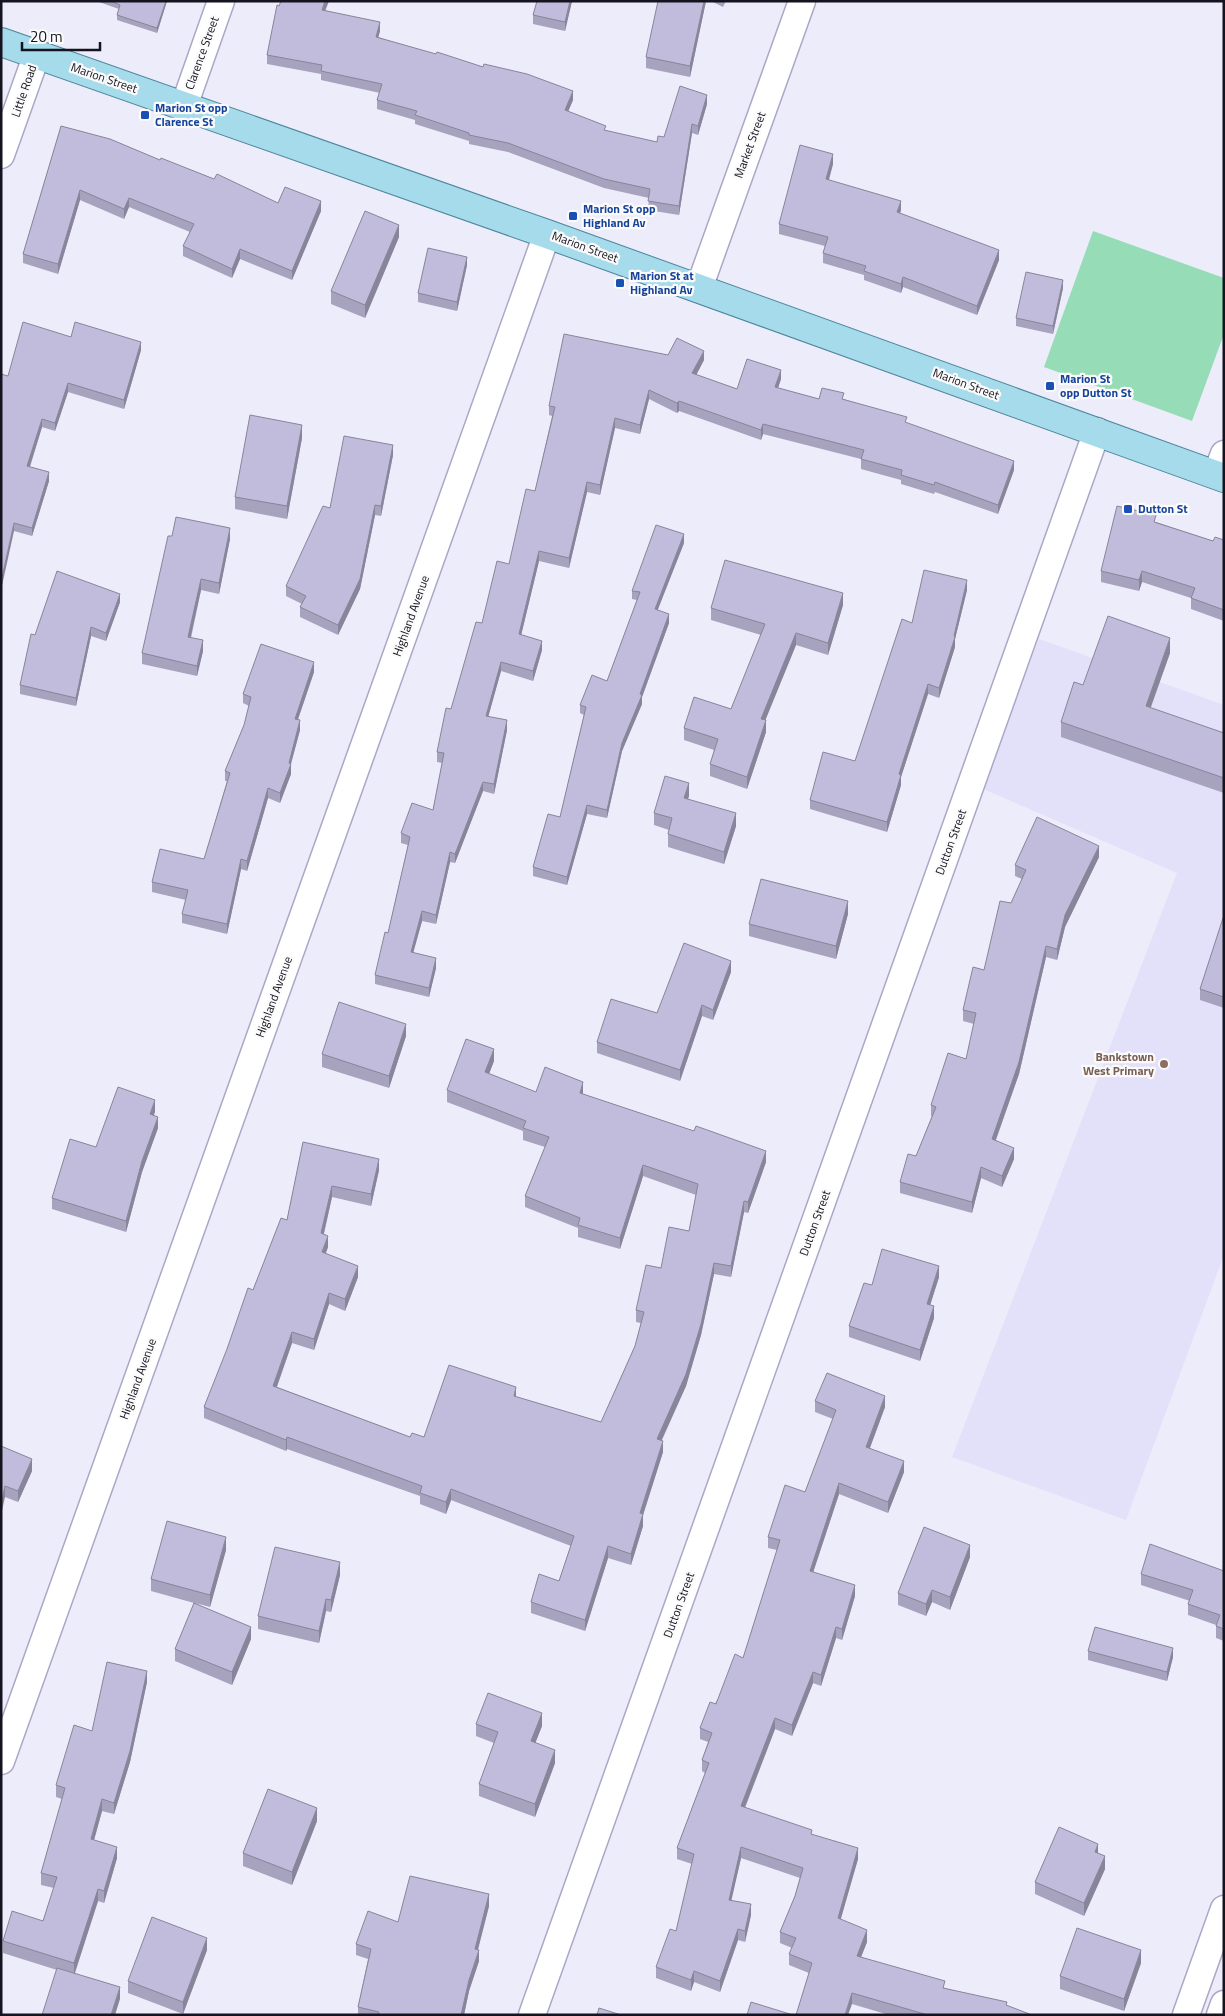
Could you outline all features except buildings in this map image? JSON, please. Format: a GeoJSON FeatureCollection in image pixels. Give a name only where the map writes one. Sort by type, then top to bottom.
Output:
{"type":"FeatureCollection","features":[{"type":"Feature","properties":{"kind":"main road","name":"Marion Street"},"geometry":{"type":"LineString","coordinates":[[1,42],[547,234],[1097,431],[1221,469]]}},
{"type":"Feature","properties":{"kind":"street","name":"Clarence Street"},"geometry":{"type":"LineString","coordinates":[[184,106],[221,1]]}},
{"type":"Feature","properties":{"kind":"street","name":"Market Street"},"geometry":{"type":"LineString","coordinates":[[699,288],[802,1]]}},
{"type":"Feature","properties":{"kind":"street","name":"Little Road"},"geometry":{"type":"LineString","coordinates":[[1,155],[37,54]]}},
{"type":"Feature","properties":{"kind":"street","name":"Highland Avenue"},"geometry":{"type":"LineString","coordinates":[[1,1761],[547,234]]}},
{"type":"Feature","properties":{"kind":"street","name":"Dutton Street"},"geometry":{"type":"LineString","coordinates":[[532,2015],[1097,431]]}},
{"type":"Feature","properties":{"kind":"street"},"geometry":{"type":"LineString","coordinates":[[1186,2015],[1224,1909]]}},
{"type":"Feature","properties":{"kind":"street"},"geometry":{"type":"LineString","coordinates":[[1220,2015],[1224,2004]]}},
{"type":"Feature","properties":{"kind":"shaded area","name":"Bankstown West Primary"},"geometry":{"type":"Polygon","coordinates":[[[1039,639],[1224,705],[1224,1255],[1126,1520],[952,1457],[1177,873],[981,788],[1039,639]]]}},
{"type":"Feature","properties":{"kind":"green space"},"geometry":{"type":"Polygon","coordinates":[[[1093,231],[1224,278],[1224,334],[1192,421],[1044,367],[1093,231]]]}},
{"type":"Feature","properties":{"kind":"place","name":"Marion St opp Clarence St"},"geometry":{"type":"Point","coordinates":[145,115]}},
{"type":"Feature","properties":{"kind":"place","name":"Marion St opp Highland Av"},"geometry":{"type":"Point","coordinates":[573,216]}},
{"type":"Feature","properties":{"kind":"place","name":"Marion St at Highland Av"},"geometry":{"type":"Point","coordinates":[620,283]}},
{"type":"Feature","properties":{"kind":"place","name":"Marion St opp Dutton St"},"geometry":{"type":"Point","coordinates":[1050,386]}},
{"type":"Feature","properties":{"kind":"place","name":"Dutton St"},"geometry":{"type":"Point","coordinates":[1128,509]}},
{"type":"Feature","properties":{"kind":"place","name":"Bankstown West Primary"},"geometry":{"type":"Point","coordinates":[1164,1064]}}]}
